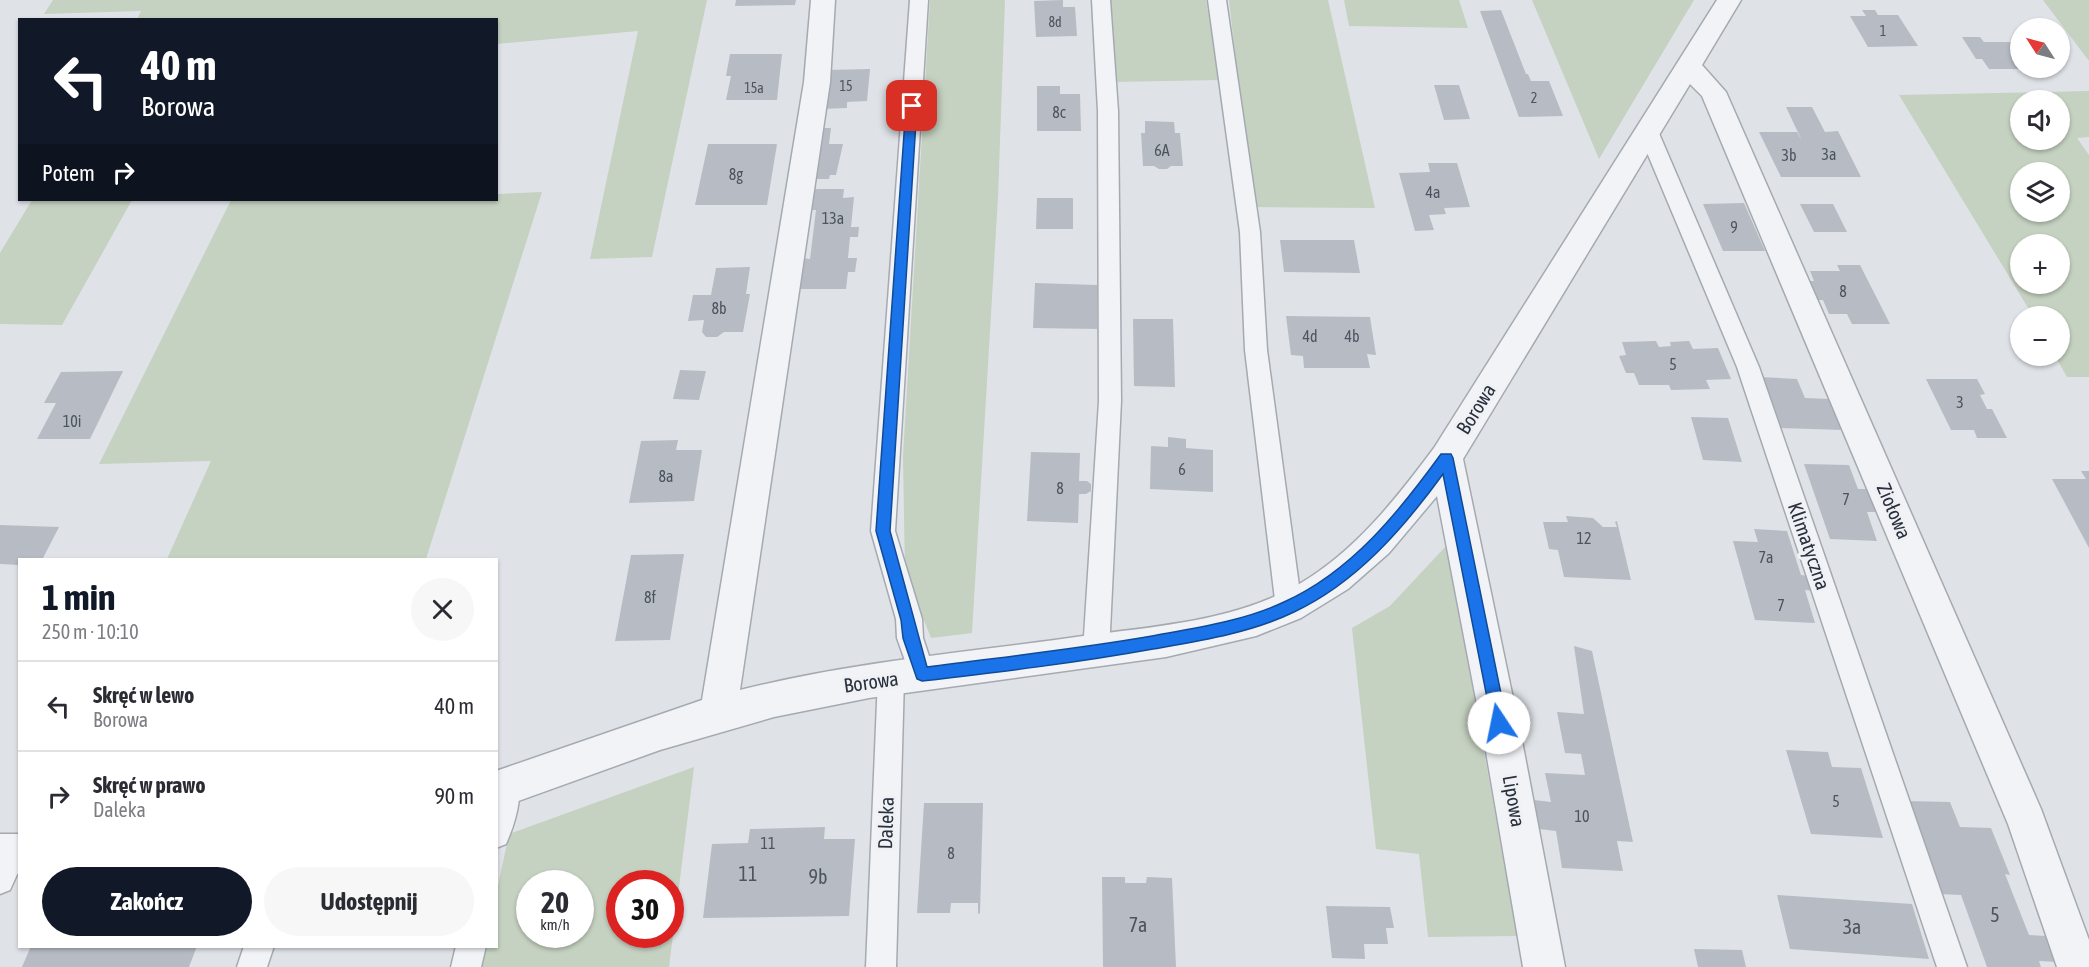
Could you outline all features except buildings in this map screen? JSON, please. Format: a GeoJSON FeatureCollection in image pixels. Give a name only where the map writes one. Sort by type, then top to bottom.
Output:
{"type":"FeatureCollection","features":[{"type":"Feature","properties":{"kind":"street"},"geometry":{"type":"LineString","coordinates":[[718,714],[817,82],[824,0]]}},
{"type":"Feature","properties":{"kind":"street","name":"Borowa"},"geometry":{"type":"LineString","coordinates":[[502,789],[681,724],[718,714],[828,688],[1096,652],[1184,637],[1242,623],[1289,608],[1331,582],[1368,551],[1407,512],[1446,458],[1729,0]]}},
{"type":"Feature","properties":{"kind":"street","name":"Ziołowa"},"geometry":{"type":"LineString","coordinates":[[1688,67],[1713,92],[2019,802],[2078,967]]}},
{"type":"Feature","properties":{"kind":"street","name":"Lipowa"},"geometry":{"type":"LineString","coordinates":[[1446,458],[1504,746],[1544,967]]}},
{"type":"Feature","properties":{"kind":"lane","name":"Daleka"},"geometry":{"type":"LineString","coordinates":[[881,967],[910,638],[909,620],[883,531],[919,0]]}},
{"type":"Feature","properties":{"kind":"lane"},"geometry":{"type":"LineString","coordinates":[[1096,652],[1110,400],[1108,111],[1101,0]]}},
{"type":"Feature","properties":{"kind":"lane"},"geometry":{"type":"LineString","coordinates":[[1217,0],[1250,232],[1256,350],[1289,608]]}},
{"type":"Feature","properties":{"kind":"lane","name":"Klimatyczna"},"geometry":{"type":"LineString","coordinates":[[1648,131],[1748,367],[1952,967]]}},
{"type":"Feature","properties":{"kind":"lane"},"geometry":{"type":"LineString","coordinates":[[498,819],[502,789]]}},
{"type":"Feature","properties":{"kind":"lane"},"geometry":{"type":"LineString","coordinates":[[252,967],[258,948]]}},
{"type":"Feature","properties":{"kind":"lane"},"geometry":{"type":"LineString","coordinates":[[466,967],[471,948]]}},
{"type":"Feature","properties":{"kind":"green space"},"geometry":{"type":"Polygon","coordinates":[[[53,0],[707,0],[652,257],[590,259],[638,31],[498,44],[498,18],[138,18],[141,11],[44,14],[53,0]]]}},
{"type":"Feature","properties":{"kind":"green space"},"geometry":{"type":"Polygon","coordinates":[[[930,0],[1005,0],[998,197],[972,633],[931,638],[905,572],[903,456],[930,0]]]}},
{"type":"Feature","properties":{"kind":"green space"},"geometry":{"type":"Polygon","coordinates":[[[1105,0],[1206,0],[1220,80],[1111,82],[1105,0]]]}},
{"type":"Feature","properties":{"kind":"green space"},"geometry":{"type":"Polygon","coordinates":[[[1229,0],[1328,0],[1375,208],[1252,207],[1229,0]]]}},
{"type":"Feature","properties":{"kind":"green space"},"geometry":{"type":"Polygon","coordinates":[[[1344,0],[1459,0],[1468,28],[1349,26],[1344,0]]]}},
{"type":"Feature","properties":{"kind":"green space"},"geometry":{"type":"Polygon","coordinates":[[[1532,0],[1694,0],[1599,159],[1532,0]]]}},
{"type":"Feature","properties":{"kind":"green space"},"geometry":{"type":"Polygon","coordinates":[[[2043,0],[2089,0],[2089,61],[2070,36],[2070,18],[2057,18],[2043,0]]]}},
{"type":"Feature","properties":{"kind":"green space"},"geometry":{"type":"Polygon","coordinates":[[[2070,91],[2089,91],[2089,137],[2077,138],[2089,155],[2089,377],[2067,377],[2061,366],[2070,366],[2070,306],[2027,306],[2020,294],[2070,294],[2070,234],[2010,234],[2010,278],[1899,95],[2010,93],[2010,150],[2070,150],[2070,91]]]}},
{"type":"Feature","properties":{"kind":"green space"},"geometry":{"type":"Polygon","coordinates":[[[542,192],[426,558],[167,558],[211,461],[99,464],[230,201],[498,201],[498,194],[542,192]]]}},
{"type":"Feature","properties":{"kind":"green space"},"geometry":{"type":"Polygon","coordinates":[[[31,201],[131,201],[62,325],[0,324],[0,253],[31,201]]]}},
{"type":"Feature","properties":{"kind":"green space"},"geometry":{"type":"Polygon","coordinates":[[[1447,545],[1517,936],[1428,937],[1419,854],[1376,849],[1352,628],[1390,606],[1447,545]]]}},
{"type":"Feature","properties":{"kind":"green space"},"geometry":{"type":"Polygon","coordinates":[[[694,767],[681,870],[606,870],[606,948],[671,948],[669,967],[479,967],[483,948],[498,948],[498,885],[509,834],[694,767]]]}},
{"type":"Feature","properties":{"kind":"route"},"geometry":{"type":"LineString","coordinates":[[912,106],[883,531],[909,620],[910,638],[922,674],[1096,652],[1184,637],[1242,623],[1289,608],[1331,582],[1368,551],[1407,512],[1446,458],[1499,723]]}}]}
